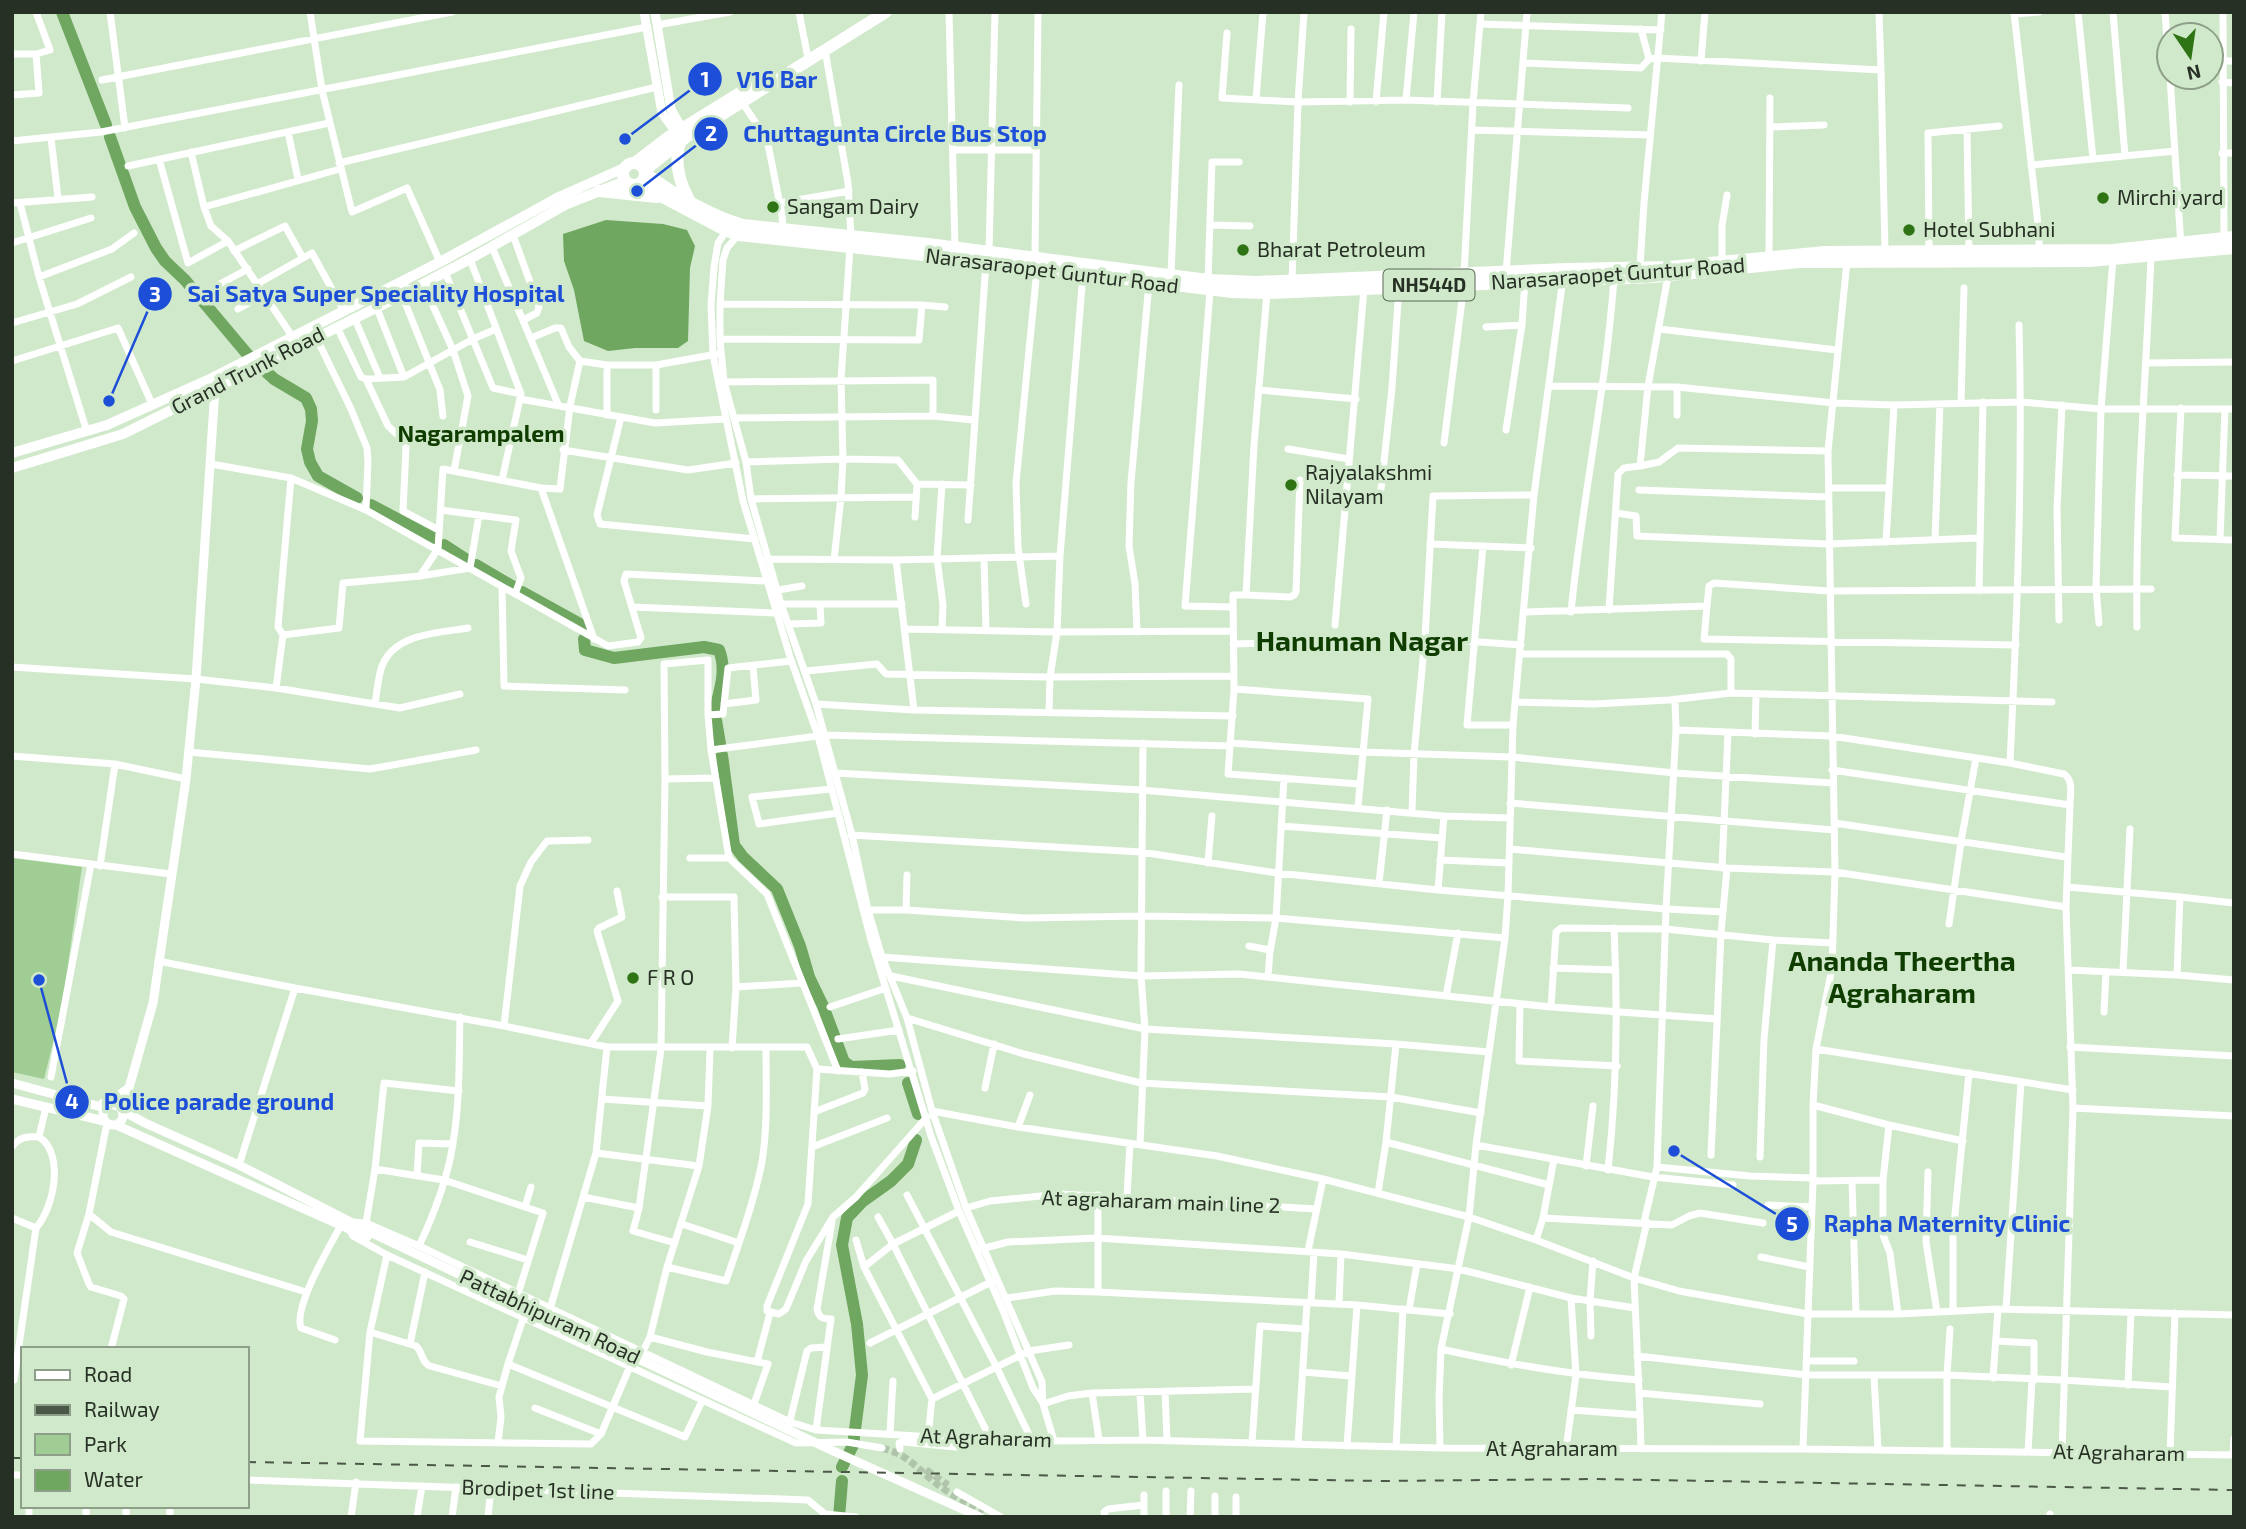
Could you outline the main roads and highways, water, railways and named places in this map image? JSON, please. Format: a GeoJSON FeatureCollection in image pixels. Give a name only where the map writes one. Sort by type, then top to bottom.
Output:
{"type":"FeatureCollection","features":[{"type":"Feature","properties":{"kind":"highway"},"geometry":{"type":"LineString","coordinates":[[740,99],[807,52],[872,12]]}},
{"type":"Feature","properties":{"kind":"highway"},"geometry":{"type":"LineString","coordinates":[[636,173],[681,135],[886,12]]}},
{"type":"Feature","properties":{"kind":"highway"},"geometry":{"type":"LineString","coordinates":[[681,135],[677,165],[689,200]]}},
{"type":"Feature","properties":{"kind":"highway","name":"Narasaraopet Guntur Road"},"geometry":{"type":"LineString","coordinates":[[636,173],[668,199],[735,228],[1036,263],[1171,274],[1209,285],[1267,293],[1292,287],[1464,279],[1525,281],[1563,274],[1668,267],[1769,256],[1885,256],[2042,262],[2113,259],[2151,256],[2229,237]]}},
{"type":"Feature","properties":{"kind":"highway","name":"Narasaraopet Guntur Road"},"geometry":{"type":"LineString","coordinates":[[636,173],[689,200],[735,228],[783,230],[850,242],[955,247],[987,257]]}},
{"type":"Feature","properties":{"kind":"highway","name":"NH544D"},"geometry":{"type":"LineString","coordinates":[[599,191],[668,199]]}},
{"type":"Feature","properties":{"kind":"highway","name":"Narasaraopet Guntur Road"},"geometry":{"type":"LineString","coordinates":[[1036,263],[1083,274],[1149,283],[1364,288],[1506,273],[1615,278],[1668,276],[1771,264],[1847,261],[1929,251],[2234,248]]}},
{"type":"Feature","properties":{"kind":"main road","name":"Grand Trunk Road"},"geometry":{"type":"LineString","coordinates":[[16,467],[123,434],[240,377],[292,337],[344,311],[423,284],[442,267],[470,259],[566,204],[636,173]]}},
{"type":"Feature","properties":{"kind":"main road","name":"Grand Trunk Road"},"geometry":{"type":"LineString","coordinates":[[12,453],[87,432],[236,366],[316,337],[404,290],[559,197],[636,173]]}},
{"type":"Feature","properties":{"kind":"water"},"geometry":{"type":"Polygon","coordinates":[[[606,220],[663,224],[687,230],[695,246],[690,268],[688,341],[678,348],[608,351],[584,341],[574,290],[564,261],[563,234],[606,220]]]}},
{"type":"Feature","properties":{"kind":"waterway"},"geometry":{"type":"LineString","coordinates":[[62,12],[106,125]]}},
{"type":"Feature","properties":{"kind":"waterway"},"geometry":{"type":"LineString","coordinates":[[110,137],[135,207],[156,248],[248,355],[274,379],[306,398],[312,421],[307,449],[310,462],[318,476],[357,498]]}},
{"type":"Feature","properties":{"kind":"waterway"},"geometry":{"type":"LineString","coordinates":[[371,505],[433,538]]}},
{"type":"Feature","properties":{"kind":"waterway"},"geometry":{"type":"LineString","coordinates":[[444,545],[467,560]]}},
{"type":"Feature","properties":{"kind":"waterway"},"geometry":{"type":"LineString","coordinates":[[476,565],[512,586]]}},
{"type":"Feature","properties":{"kind":"waterway"},"geometry":{"type":"LineString","coordinates":[[522,592],[583,628]]}},
{"type":"Feature","properties":{"kind":"waterway"},"geometry":{"type":"LineString","coordinates":[[584,639],[585,650],[614,658],[704,647],[719,650],[723,672],[715,710]]}},
{"type":"Feature","properties":{"kind":"waterway"},"geometry":{"type":"LineString","coordinates":[[716,720],[720,744]]}},
{"type":"Feature","properties":{"kind":"waterway"},"geometry":{"type":"LineString","coordinates":[[722,755],[734,845],[777,889],[844,1062],[851,1067],[900,1065]]}},
{"type":"Feature","properties":{"kind":"waterway"},"geometry":{"type":"LineString","coordinates":[[908,1083],[918,1114]]}},
{"type":"Feature","properties":{"kind":"waterway"},"geometry":{"type":"LineString","coordinates":[[842,1467],[853,1445],[862,1375],[857,1324],[842,1245],[847,1218],[863,1201],[891,1181],[908,1164],[916,1140]]}},
{"type":"Feature","properties":{"kind":"waterway"},"geometry":{"type":"LineString","coordinates":[[839,1517],[842,1481]]}},
{"type":"Feature","properties":{"kind":"tunnel"},"geometry":{"type":"LineString","coordinates":[[882,1448],[904,1457],[944,1489],[984,1511]]}},
{"type":"Feature","properties":{"kind":"tunnel"},"geometry":{"type":"LineString","coordinates":[[926,1470],[948,1485]]}},
{"type":"Feature","properties":{"kind":"railway"},"geometry":{"type":"LineString","coordinates":[[12,1458],[21,1458]]}},
{"type":"Feature","properties":{"kind":"railway"},"geometry":{"type":"LineString","coordinates":[[248,1462],[1380,1481],[1594,1479],[2234,1490]]}},
{"type":"Feature","properties":{"kind":"place","name":"V16 Bar"},"geometry":{"type":"Point","coordinates":[625,139]}},
{"type":"Feature","properties":{"kind":"place","name":"Chuttagunta Circle Bus Stop"},"geometry":{"type":"Point","coordinates":[637,191]}},
{"type":"Feature","properties":{"kind":"place","name":"Mirchi yard"},"geometry":{"type":"Point","coordinates":[2103,198]}},
{"type":"Feature","properties":{"kind":"place","name":"Sangam Dairy"},"geometry":{"type":"Point","coordinates":[773,207]}},
{"type":"Feature","properties":{"kind":"place","name":"Hotel Subhani"},"geometry":{"type":"Point","coordinates":[1909,230]}},
{"type":"Feature","properties":{"kind":"place","name":"Bharat Petroleum"},"geometry":{"type":"Point","coordinates":[1243,250]}},
{"type":"Feature","properties":{"kind":"place","name":"Sai Satya Super Speciality Hospital"},"geometry":{"type":"Point","coordinates":[109,401]}},
{"type":"Feature","properties":{"kind":"place","name":"Rajyalakshmi Nilayam"},"geometry":{"type":"Point","coordinates":[1291,485]}},
{"type":"Feature","properties":{"kind":"place","name":"F R O"},"geometry":{"type":"Point","coordinates":[633,978]}},
{"type":"Feature","properties":{"kind":"place","name":"Police parade ground"},"geometry":{"type":"Point","coordinates":[39,980]}},
{"type":"Feature","properties":{"kind":"place","name":"Rapha Maternity Clinic"},"geometry":{"type":"Point","coordinates":[1674,1151]}},
{"type":"Feature","properties":{"kind":"district","name":"Nagarampalem"},"geometry":{"type":"Point","coordinates":[481,434]}},
{"type":"Feature","properties":{"kind":"district","name":"Hanuman Nagar"},"geometry":{"type":"Point","coordinates":[1362,641]}},
{"type":"Feature","properties":{"kind":"district","name":"Ananda Theertha Agraharam"},"geometry":{"type":"Point","coordinates":[1902,977]}}]}
